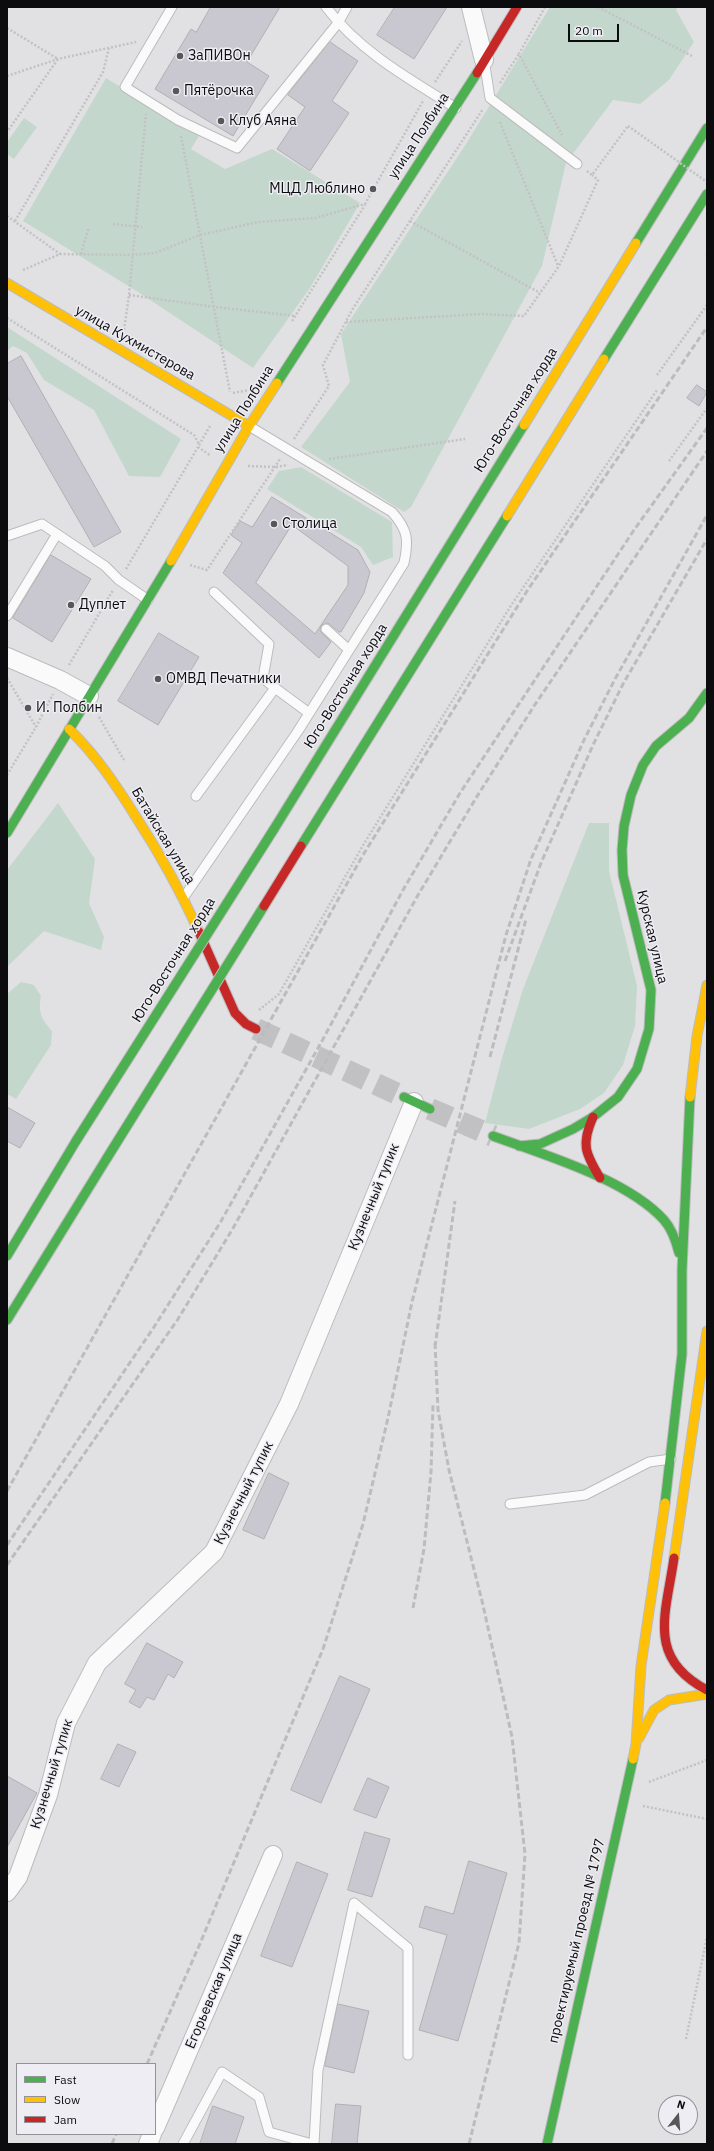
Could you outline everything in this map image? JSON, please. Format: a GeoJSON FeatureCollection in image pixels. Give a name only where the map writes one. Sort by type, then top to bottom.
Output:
{"type":"FeatureCollection","features":[{"type":"Feature","properties":{"kind":"main road","name":"улица Полбина"},"geometry":{"type":"LineString","coordinates":[[7,833],[148,600],[249,426],[456,108],[517,7]]}},
{"type":"Feature","properties":{"kind":"main road","name":"Юго-Восточная хорда"},"geometry":{"type":"LineString","coordinates":[[7,1256],[76,1141],[274,829],[707,128]]}},
{"type":"Feature","properties":{"kind":"main road"},"geometry":{"type":"LineString","coordinates":[[7,1320],[707,194]]}},
{"type":"Feature","properties":{"kind":"main road","name":"улица Кухмистерова"},"geometry":{"type":"LineString","coordinates":[[7,284],[249,426]]}},
{"type":"Feature","properties":{"kind":"main road","name":"Курская улица"},"geometry":{"type":"LineString","coordinates":[[519,1146],[540,1144],[573,1130],[593,1117],[618,1097],[637,1069],[649,1030],[651,990],[623,875],[622,850],[624,826],[631,795],[643,765],[656,746],[689,718],[707,693]]}},
{"type":"Feature","properties":{"kind":"main road","name":"Батайская улица"},"geometry":{"type":"LineString","coordinates":[[69,729],[88,747],[110,776],[150,838],[184,898],[235,1013],[246,1024]]}},
{"type":"Feature","properties":{"kind":"main road"},"geometry":{"type":"LineString","coordinates":[[636,1744],[641,1666],[671,1459],[682,1354],[682,1270],[688,1116],[697,1036],[707,985]]}},
{"type":"Feature","properties":{"kind":"main road"},"geometry":{"type":"LineString","coordinates":[[246,1024],[256,1029]]}},
{"type":"Feature","properties":{"kind":"main road"},"geometry":{"type":"LineString","coordinates":[[409,1099],[430,1109]]}},
{"type":"Feature","properties":{"kind":"main road"},"geometry":{"type":"LineString","coordinates":[[593,1117],[585,1135],[584,1147],[600,1178]]}},
{"type":"Feature","properties":{"kind":"main road"},"geometry":{"type":"LineString","coordinates":[[493,1136],[600,1178],[642,1203],[660,1216],[676,1240],[682,1270]]}},
{"type":"Feature","properties":{"kind":"main road"},"geometry":{"type":"LineString","coordinates":[[707,1331],[664,1629],[665,1644],[670,1660],[688,1679],[707,1690]]}},
{"type":"Feature","properties":{"kind":"main road"},"geometry":{"type":"LineString","coordinates":[[636,1744],[654,1710],[669,1700],[707,1694]]}},
{"type":"Feature","properties":{"kind":"main road","name":"проектируемый проезд № 1797"},"geometry":{"type":"LineString","coordinates":[[547,2144],[636,1744]]}},
{"type":"Feature","properties":{"kind":"street"},"geometry":{"type":"LineString","coordinates":[[473,14],[484,60]]}},
{"type":"Feature","properties":{"kind":"street"},"geometry":{"type":"LineString","coordinates":[[7,658],[60,680],[89,696]]}},
{"type":"Feature","properties":{"kind":"street","name":"Кузнечный тупик"},"geometry":{"type":"LineString","coordinates":[[7,1892],[18,1877],[48,1795],[66,1723],[97,1663],[214,1552],[289,1404],[409,1099]]}},
{"type":"Feature","properties":{"kind":"street","name":"Егорьевская улица"},"geometry":{"type":"LineString","coordinates":[[156,2126],[273,1854]]}},
{"type":"Feature","properties":{"kind":"lane"},"geometry":{"type":"LineString","coordinates":[[172,7],[125,87],[178,120],[237,148],[338,23],[347,7]]}},
{"type":"Feature","properties":{"kind":"lane"},"geometry":{"type":"LineString","coordinates":[[326,7],[338,23],[381,61],[456,108]]}},
{"type":"Feature","properties":{"kind":"lane"},"geometry":{"type":"LineString","coordinates":[[484,60],[490,98],[577,164]]}},
{"type":"Feature","properties":{"kind":"lane"},"geometry":{"type":"LineString","coordinates":[[184,898],[309,713],[349,650],[404,563],[408,544],[404,525],[392,512],[249,426]]}},
{"type":"Feature","properties":{"kind":"lane"},"geometry":{"type":"LineString","coordinates":[[7,536],[42,524],[105,566],[119,580],[148,600]]}},
{"type":"Feature","properties":{"kind":"lane"},"geometry":{"type":"LineString","coordinates":[[7,616],[57,534]]}},
{"type":"Feature","properties":{"kind":"lane"},"geometry":{"type":"LineString","coordinates":[[214,592],[269,644],[263,678],[309,713]]}},
{"type":"Feature","properties":{"kind":"lane"},"geometry":{"type":"LineString","coordinates":[[326,629],[349,650]]}},
{"type":"Feature","properties":{"kind":"lane"},"geometry":{"type":"LineString","coordinates":[[196,796],[275,688]]}},
{"type":"Feature","properties":{"kind":"lane"},"geometry":{"type":"LineString","coordinates":[[510,1504],[586,1495],[629,1474],[649,1462],[671,1459]]}},
{"type":"Feature","properties":{"kind":"lane"},"geometry":{"type":"LineString","coordinates":[[183,2144],[222,2072],[259,2097],[269,2132],[313,2144],[318,2070],[354,1903],[408,1948],[408,2055]]}},
{"type":"Feature","properties":{"kind":"path"},"geometry":{"type":"LineString","coordinates":[[189,565],[207,570],[329,386],[323,365],[346,322],[519,54],[546,7]]}},
{"type":"Feature","properties":{"kind":"path"},"geometry":{"type":"LineString","coordinates":[[598,7],[692,56]]}},
{"type":"Feature","properties":{"kind":"path"},"geometry":{"type":"LineString","coordinates":[[292,322],[365,204],[473,14]]}},
{"type":"Feature","properties":{"kind":"path"},"geometry":{"type":"LineString","coordinates":[[7,28],[58,59]]}},
{"type":"Feature","properties":{"kind":"path"},"geometry":{"type":"LineString","coordinates":[[7,76],[58,59],[154,38]]}},
{"type":"Feature","properties":{"kind":"path"},"geometry":{"type":"LineString","coordinates":[[15,221],[103,72],[109,48]]}},
{"type":"Feature","properties":{"kind":"path"},"geometry":{"type":"LineString","coordinates":[[519,54],[563,137]]}},
{"type":"Feature","properties":{"kind":"path"},"geometry":{"type":"LineString","coordinates":[[7,132],[58,59]]}},
{"type":"Feature","properties":{"kind":"path"},"geometry":{"type":"LineString","coordinates":[[490,98],[559,266]]}},
{"type":"Feature","properties":{"kind":"path"},"geometry":{"type":"LineString","coordinates":[[123,333],[129,295],[148,102]]}},
{"type":"Feature","properties":{"kind":"path"},"geometry":{"type":"LineString","coordinates":[[7,776],[36,727],[60,680],[230,393],[215,307],[178,120]]}},
{"type":"Feature","properties":{"kind":"path"},"geometry":{"type":"LineString","coordinates":[[592,174],[628,126],[707,182]]}},
{"type":"Feature","properties":{"kind":"path"},"geometry":{"type":"LineString","coordinates":[[346,322],[482,314],[524,316],[559,266],[598,180],[577,164]]}},
{"type":"Feature","properties":{"kind":"path"},"geometry":{"type":"LineString","coordinates":[[20,271],[60,254],[132,255],[155,253],[200,236],[258,222],[315,218],[365,204]]}},
{"type":"Feature","properties":{"kind":"path"},"geometry":{"type":"LineString","coordinates":[[7,216],[60,254]]}},
{"type":"Feature","properties":{"kind":"path"},"geometry":{"type":"LineString","coordinates":[[410,221],[540,293]]}},
{"type":"Feature","properties":{"kind":"path"},"geometry":{"type":"LineString","coordinates":[[113,224],[142,227]]}},
{"type":"Feature","properties":{"kind":"path"},"geometry":{"type":"LineString","coordinates":[[81,254],[89,227]]}},
{"type":"Feature","properties":{"kind":"path"},"geometry":{"type":"LineString","coordinates":[[129,295],[296,316]]}},
{"type":"Feature","properties":{"kind":"path"},"geometry":{"type":"LineString","coordinates":[[657,375],[707,305]]}},
{"type":"Feature","properties":{"kind":"path"},"geometry":{"type":"LineString","coordinates":[[7,318],[194,435],[198,445],[226,465],[276,467],[291,464]]}},
{"type":"Feature","properties":{"kind":"path"},"geometry":{"type":"LineString","coordinates":[[230,393],[248,391],[253,385]]}},
{"type":"Feature","properties":{"kind":"path"},"geometry":{"type":"LineString","coordinates":[[246,1024],[264,1004],[280,994],[362,847],[508,610],[657,390]]}},
{"type":"Feature","properties":{"kind":"path"},"geometry":{"type":"LineString","coordinates":[[670,461],[707,408]]}},
{"type":"Feature","properties":{"kind":"path"},"geometry":{"type":"LineString","coordinates":[[323,460],[465,439]]}},
{"type":"Feature","properties":{"kind":"path"},"geometry":{"type":"LineString","coordinates":[[7,678],[36,727]]}},
{"type":"Feature","properties":{"kind":"path"},"geometry":{"type":"LineString","coordinates":[[98,715],[125,762]]}},
{"type":"Feature","properties":{"kind":"path"},"geometry":{"type":"LineString","coordinates":[[649,1782],[707,1760]]}},
{"type":"Feature","properties":{"kind":"path"},"geometry":{"type":"LineString","coordinates":[[643,1806],[707,1819]]}},
{"type":"Feature","properties":{"kind":"path"},"geometry":{"type":"LineString","coordinates":[[686,2039],[707,1937]]}},
{"type":"Feature","properties":{"kind":"green space"},"geometry":{"type":"Polygon","coordinates":[[[550,7],[678,7],[676,10],[694,42],[669,80],[640,104],[613,100],[566,163],[542,266],[411,507],[404,512],[301,447],[350,382],[341,334],[466,144],[550,7]]]}},
{"type":"Feature","properties":{"kind":"green space"},"geometry":{"type":"Polygon","coordinates":[[[106,78],[199,136],[191,149],[225,169],[272,149],[360,203],[310,288],[253,368],[138,292],[23,221],[106,78]]]}},
{"type":"Feature","properties":{"kind":"green space"},"geometry":{"type":"Polygon","coordinates":[[[24,118],[37,127],[14,159],[7,154],[7,142],[24,118]]]}},
{"type":"Feature","properties":{"kind":"green space"},"geometry":{"type":"Polygon","coordinates":[[[7,327],[181,439],[160,477],[129,476],[94,410],[44,380],[27,353],[13,346],[7,351],[7,327]]]}},
{"type":"Feature","properties":{"kind":"green space"},"geometry":{"type":"Polygon","coordinates":[[[301,467],[392,522],[393,557],[373,565],[361,547],[267,489],[279,471],[301,467]]]}},
{"type":"Feature","properties":{"kind":"green space"},"geometry":{"type":"Polygon","coordinates":[[[58,803],[95,859],[89,903],[104,937],[101,950],[44,931],[7,967],[7,870],[58,803]]]}},
{"type":"Feature","properties":{"kind":"green space"},"geometry":{"type":"Polygon","coordinates":[[[589,823],[609,823],[609,871],[637,986],[635,1026],[623,1065],[604,1093],[580,1109],[529,1129],[485,1123],[502,1058],[523,989],[589,823]]]}},
{"type":"Feature","properties":{"kind":"green space"},"geometry":{"type":"Polygon","coordinates":[[[21,982],[34,985],[41,996],[41,1015],[52,1031],[51,1045],[16,1099],[7,1094],[7,994],[21,982]]]}},
{"type":"Feature","properties":{"kind":"building"},"geometry":{"type":"Polygon","coordinates":[[[211,7],[280,7],[247,62],[269,76],[233,136],[155,89],[191,29],[196,32],[211,7]]]}},
{"type":"Feature","properties":{"kind":"building"},"geometry":{"type":"Polygon","coordinates":[[[395,7],[447,7],[414,59],[377,35],[395,7]]]}},
{"type":"Feature","properties":{"kind":"building"},"geometry":{"type":"Polygon","coordinates":[[[330,42],[358,61],[332,101],[349,113],[310,171],[277,149],[305,107],[288,95],[330,42]]]}},
{"type":"Feature","properties":{"kind":"building"},"geometry":{"type":"Polygon","coordinates":[[[21,356],[121,532],[94,547],[7,396],[7,364],[21,356]]]}},
{"type":"Feature","properties":{"kind":"building"},"geometry":{"type":"Polygon","coordinates":[[[697,385],[707,392],[699,406],[687,398],[697,385]]]}},
{"type":"Feature","properties":{"kind":"building"},"geometry":{"type":"Polygon","coordinates":[[[272,497],[358,550],[370,572],[364,593],[341,632],[328,623],[321,625],[320,631],[331,642],[319,658],[223,573],[242,543],[231,535],[240,521],[252,527],[272,497]],[[292,525],[256,583],[315,634],[348,585],[348,566],[292,525]]]}},
{"type":"Feature","properties":{"kind":"building"},"geometry":{"type":"Polygon","coordinates":[[[51,555],[91,579],[52,642],[13,618],[51,555]]]}},
{"type":"Feature","properties":{"kind":"building","name":"ОМВД Печатники"},"geometry":{"type":"Polygon","coordinates":[[[159,633],[199,657],[158,725],[118,701],[159,633]]]}},
{"type":"Feature","properties":{"kind":"building"},"geometry":{"type":"Polygon","coordinates":[[[7,1107],[35,1123],[20,1148],[7,1141],[7,1107]]]}},
{"type":"Feature","properties":{"kind":"building"},"geometry":{"type":"Polygon","coordinates":[[[269,1473],[289,1483],[264,1539],[243,1530],[269,1473]]]}},
{"type":"Feature","properties":{"kind":"building"},"geometry":{"type":"Polygon","coordinates":[[[147,1643],[183,1662],[174,1678],[168,1674],[154,1700],[147,1697],[140,1708],[129,1702],[136,1690],[125,1684],[147,1643]]]}},
{"type":"Feature","properties":{"kind":"building"},"geometry":{"type":"Polygon","coordinates":[[[340,1676],[370,1689],[321,1803],[291,1790],[340,1676]]]}},
{"type":"Feature","properties":{"kind":"building"},"geometry":{"type":"Polygon","coordinates":[[[118,1744],[136,1752],[119,1787],[101,1779],[118,1744]]]}},
{"type":"Feature","properties":{"kind":"building"},"geometry":{"type":"Polygon","coordinates":[[[7,1776],[37,1793],[7,1847],[7,1776]]]}},
{"type":"Feature","properties":{"kind":"building"},"geometry":{"type":"Polygon","coordinates":[[[368,1778],[389,1787],[376,1818],[354,1810],[368,1778]]]}},
{"type":"Feature","properties":{"kind":"building"},"geometry":{"type":"Polygon","coordinates":[[[365,1832],[390,1839],[372,1897],[348,1890],[365,1832]]]}},
{"type":"Feature","properties":{"kind":"building"},"geometry":{"type":"Polygon","coordinates":[[[469,1861],[507,1873],[458,2041],[419,2030],[447,1935],[419,1927],[425,1906],[453,1914],[469,1861]]]}},
{"type":"Feature","properties":{"kind":"building"},"geometry":{"type":"Polygon","coordinates":[[[297,1862],[328,1874],[292,1967],[261,1956],[297,1862]]]}},
{"type":"Feature","properties":{"kind":"building"},"geometry":{"type":"Polygon","coordinates":[[[338,2004],[369,2011],[354,2073],[325,2066],[338,2004]]]}},
{"type":"Feature","properties":{"kind":"building"},"geometry":{"type":"Polygon","coordinates":[[[336,2104],[361,2106],[357,2144],[332,2144],[336,2104]]]}},
{"type":"Feature","properties":{"kind":"building"},"geometry":{"type":"Polygon","coordinates":[[[213,2106],[244,2117],[235,2144],[200,2144],[213,2106]]]}},
{"type":"Feature","properties":{"kind":"tunnel"},"geometry":{"type":"LineString","coordinates":[[256,1029],[404,1097]]}},
{"type":"Feature","properties":{"kind":"tunnel"},"geometry":{"type":"LineString","coordinates":[[430,1109],[493,1136]]}},
{"type":"Feature","properties":{"kind":"railway"},"geometry":{"type":"LineString","coordinates":[[7,1491],[363,855],[527,591],[707,327]]}},
{"type":"Feature","properties":{"kind":"railway"},"geometry":{"type":"LineString","coordinates":[[7,1545],[154,1327],[220,1223],[322,1041],[403,890],[460,793],[634,530],[707,428]]}},
{"type":"Feature","properties":{"kind":"railway"},"geometry":{"type":"LineString","coordinates":[[7,1565],[178,1319],[232,1230],[418,895],[476,798],[534,706],[707,451]]}},
{"type":"Feature","properties":{"kind":"railway"},"geometry":{"type":"LineString","coordinates":[[147,2063],[199,1946],[323,1649],[363,1524],[388,1418],[412,1302],[506,935],[531,859],[584,740],[615,679],[707,515]]}},
{"type":"Feature","properties":{"kind":"railway"},"geometry":{"type":"LineString","coordinates":[[505,961],[541,863],[593,745],[623,684],[707,539]]}},
{"type":"Feature","properties":{"kind":"railway"},"geometry":{"type":"LineString","coordinates":[[490,1057],[526,919]]}},
{"type":"Feature","properties":{"kind":"railway"},"geometry":{"type":"LineString","coordinates":[[435,1347],[455,1201]]}},
{"type":"Feature","properties":{"kind":"railway"},"geometry":{"type":"LineString","coordinates":[[435,1343],[438,1410],[449,1470],[483,1605],[512,1737],[525,1854],[519,1943],[469,2144]]}},
{"type":"Feature","properties":{"kind":"railway"},"geometry":{"type":"LineString","coordinates":[[413,1608],[424,1549],[431,1472],[433,1405]]}},
{"type":"Feature","properties":{"kind":"railway"},"geometry":{"type":"LineString","coordinates":[[112,2144],[116,2135]]}},
{"type":"Feature","properties":{"kind":"traffic: fast"},"geometry":{"type":"LineString","coordinates":[[277,383],[477,73]]}},
{"type":"Feature","properties":{"kind":"traffic: fast"},"geometry":{"type":"LineString","coordinates":[[636,243],[707,128]]}},
{"type":"Feature","properties":{"kind":"traffic: fast"},"geometry":{"type":"LineString","coordinates":[[604,359],[707,194]]}},
{"type":"Feature","properties":{"kind":"traffic: fast"},"geometry":{"type":"LineString","coordinates":[[274,829],[524,425]]}},
{"type":"Feature","properties":{"kind":"traffic: fast"},"geometry":{"type":"LineString","coordinates":[[301,846],[507,516]]}},
{"type":"Feature","properties":{"kind":"traffic: fast"},"geometry":{"type":"LineString","coordinates":[[7,833],[171,561]]}},
{"type":"Feature","properties":{"kind":"traffic: fast"},"geometry":{"type":"LineString","coordinates":[[519,1146],[540,1144],[573,1129],[593,1117],[618,1097],[637,1069],[649,1029],[651,990],[623,875],[622,850],[624,826],[631,795],[643,765],[656,746],[689,718],[707,693]]}},
{"type":"Feature","properties":{"kind":"traffic: fast"},"geometry":{"type":"LineString","coordinates":[[76,1141],[274,829]]}},
{"type":"Feature","properties":{"kind":"traffic: fast"},"geometry":{"type":"LineString","coordinates":[[107,1158],[264,906]]}},
{"type":"Feature","properties":{"kind":"traffic: fast"},"geometry":{"type":"LineString","coordinates":[[404,1097],[430,1109]]}},
{"type":"Feature","properties":{"kind":"traffic: fast"},"geometry":{"type":"LineString","coordinates":[[665,1503],[682,1354],[682,1270],[690,1097]]}},
{"type":"Feature","properties":{"kind":"traffic: fast"},"geometry":{"type":"LineString","coordinates":[[493,1136],[560,1160],[607,1180],[629,1192],[648,1205],[664,1220],[673,1235],[679,1253]]}},
{"type":"Feature","properties":{"kind":"traffic: fast"},"geometry":{"type":"LineString","coordinates":[[7,1256],[76,1141]]}},
{"type":"Feature","properties":{"kind":"traffic: fast"},"geometry":{"type":"LineString","coordinates":[[7,1320],[107,1158]]}},
{"type":"Feature","properties":{"kind":"traffic: fast"},"geometry":{"type":"LineString","coordinates":[[547,2144],[633,1759]]}},
{"type":"Feature","properties":{"kind":"traffic: slow"},"geometry":{"type":"LineString","coordinates":[[524,425],[636,243]]}},
{"type":"Feature","properties":{"kind":"traffic: slow"},"geometry":{"type":"LineString","coordinates":[[7,283],[249,426]]}},
{"type":"Feature","properties":{"kind":"traffic: slow"},"geometry":{"type":"LineString","coordinates":[[507,516],[604,359]]}},
{"type":"Feature","properties":{"kind":"traffic: slow"},"geometry":{"type":"LineString","coordinates":[[171,561],[249,426],[277,383]]}},
{"type":"Feature","properties":{"kind":"traffic: slow"},"geometry":{"type":"LineString","coordinates":[[69,729],[97,760],[128,805],[170,873],[199,932]]}},
{"type":"Feature","properties":{"kind":"traffic: slow"},"geometry":{"type":"LineString","coordinates":[[690,1097],[697,1036],[707,985]]}},
{"type":"Feature","properties":{"kind":"traffic: slow"},"geometry":{"type":"LineString","coordinates":[[674,1558],[707,1331]]}},
{"type":"Feature","properties":{"kind":"traffic: slow"},"geometry":{"type":"LineString","coordinates":[[633,1759],[636,1744],[641,1666],[665,1503]]}},
{"type":"Feature","properties":{"kind":"traffic: slow"},"geometry":{"type":"LineString","coordinates":[[639,1738],[654,1710],[669,1700],[707,1694]]}},
{"type":"Feature","properties":{"kind":"traffic: jam"},"geometry":{"type":"LineString","coordinates":[[477,73],[517,7]]}},
{"type":"Feature","properties":{"kind":"traffic: jam"},"geometry":{"type":"LineString","coordinates":[[264,906],[301,846]]}},
{"type":"Feature","properties":{"kind":"traffic: jam"},"geometry":{"type":"LineString","coordinates":[[199,932],[235,1013],[246,1024],[256,1029]]}},
{"type":"Feature","properties":{"kind":"traffic: jam"},"geometry":{"type":"LineString","coordinates":[[593,1117],[587,1134],[586,1148],[591,1162],[600,1178]]}},
{"type":"Feature","properties":{"kind":"traffic: jam"},"geometry":{"type":"LineString","coordinates":[[674,1558],[665,1616],[665,1633],[668,1649],[675,1664],[688,1677],[707,1690]]}},
{"type":"Feature","properties":{"kind":"place","name":"ЗаПИВОн"},"geometry":{"type":"Point","coordinates":[180,56]}},
{"type":"Feature","properties":{"kind":"place","name":"Пятёрочка"},"geometry":{"type":"Point","coordinates":[176,91]}},
{"type":"Feature","properties":{"kind":"place","name":"Клуб Аяна"},"geometry":{"type":"Point","coordinates":[221,121]}},
{"type":"Feature","properties":{"kind":"place","name":"МЦД Люблино"},"geometry":{"type":"Point","coordinates":[373,189]}},
{"type":"Feature","properties":{"kind":"place","name":"Столица"},"geometry":{"type":"Point","coordinates":[274,524]}},
{"type":"Feature","properties":{"kind":"place","name":"Дуплет"},"geometry":{"type":"Point","coordinates":[71,605]}},
{"type":"Feature","properties":{"kind":"place","name":"ОМВД Печатники"},"geometry":{"type":"Point","coordinates":[158,679]}},
{"type":"Feature","properties":{"kind":"place","name":"И. Полбин"},"geometry":{"type":"Point","coordinates":[28,708]}}]}
